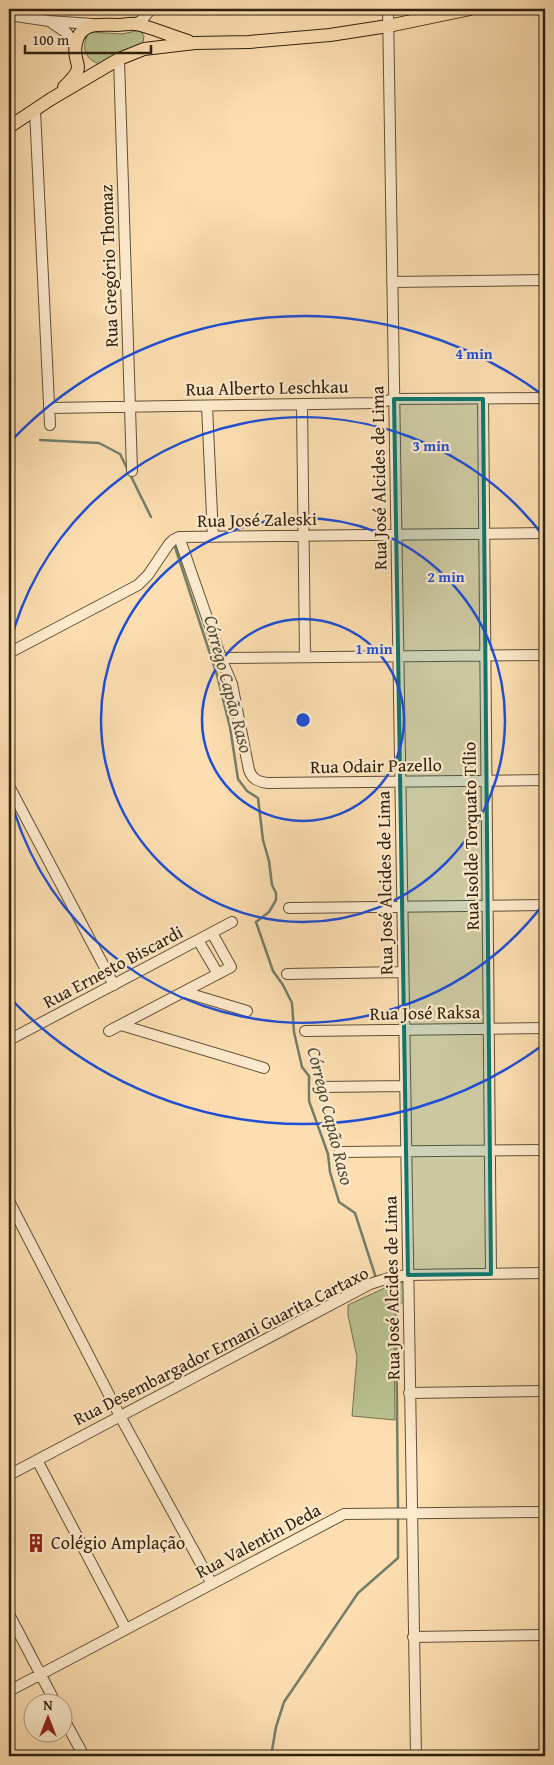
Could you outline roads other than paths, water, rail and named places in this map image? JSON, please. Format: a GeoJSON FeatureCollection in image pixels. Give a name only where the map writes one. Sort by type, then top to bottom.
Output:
{"type":"FeatureCollection","features":[{"type":"Feature","properties":{"kind":"main road"},"geometry":{"type":"LineString","coordinates":[[9,127],[51,99],[134,52],[195,43],[249,42],[302,38],[388,26],[470,9]]}},
{"type":"Feature","properties":{"kind":"main road"},"geometry":{"type":"LineString","coordinates":[[51,99],[77,73],[78,60],[75,46],[79,34],[92,24],[135,24],[195,43]]}},
{"type":"Feature","properties":{"kind":"main road"},"geometry":{"type":"LineString","coordinates":[[151,48],[155,39],[152,30]]}},
{"type":"Feature","properties":{"kind":"main road"},"geometry":{"type":"LineString","coordinates":[[78,60],[86,69],[95,73]]}},
{"type":"Feature","properties":{"kind":"street"},"geometry":{"type":"LineString","coordinates":[[135,24],[142,20],[151,9]]}},
{"type":"Feature","properties":{"kind":"street"},"geometry":{"type":"LineString","coordinates":[[152,30],[155,9]]}},
{"type":"Feature","properties":{"kind":"street","name":"Rua José Alcides de Lima"},"geometry":{"type":"LineString","coordinates":[[388,9],[410,1393],[408,1514],[416,1756]]}},
{"type":"Feature","properties":{"kind":"street"},"geometry":{"type":"LineString","coordinates":[[9,14],[49,21],[92,24]]}},
{"type":"Feature","properties":{"kind":"street"},"geometry":{"type":"LineString","coordinates":[[49,21],[67,33],[75,46]]}},
{"type":"Feature","properties":{"kind":"street","name":"Rua Gregório Thomaz"},"geometry":{"type":"LineString","coordinates":[[119,59],[132,472]]}},
{"type":"Feature","properties":{"kind":"street"},"geometry":{"type":"LineString","coordinates":[[35,110],[50,425]]}},
{"type":"Feature","properties":{"kind":"street"},"geometry":{"type":"LineString","coordinates":[[392,282],[545,280]]}},
{"type":"Feature","properties":{"kind":"street","name":"Rua Isolde Torquato Tílio"},"geometry":{"type":"LineString","coordinates":[[483,398],[491,1274]]}},
{"type":"Feature","properties":{"kind":"street","name":"Rua Alberto Leschkau"},"geometry":{"type":"LineString","coordinates":[[49,408],[377,403],[394,399],[545,398]]}},
{"type":"Feature","properties":{"kind":"street"},"geometry":{"type":"LineString","coordinates":[[302,404],[305,657]]}},
{"type":"Feature","properties":{"kind":"street"},"geometry":{"type":"LineString","coordinates":[[207,406],[213,537]]}},
{"type":"Feature","properties":{"kind":"street","name":"Rua José Zaleski"},"geometry":{"type":"LineString","coordinates":[[9,653],[138,585],[148,575],[169,544],[180,537],[545,533]]}},
{"type":"Feature","properties":{"kind":"street"},"geometry":{"type":"LineString","coordinates":[[180,537],[221,658],[545,654]]}},
{"type":"Feature","properties":{"kind":"street","name":"Rua Odair Pazello"},"geometry":{"type":"LineString","coordinates":[[221,658],[232,684],[251,776],[256,780],[268,783],[545,780]]}},
{"type":"Feature","properties":{"kind":"street"},"geometry":{"type":"LineString","coordinates":[[9,786],[114,985]]}},
{"type":"Feature","properties":{"kind":"street"},"geometry":{"type":"LineString","coordinates":[[290,908],[545,905]]}},
{"type":"Feature","properties":{"kind":"street","name":"Rua Ernesto Biscardi"},"geometry":{"type":"LineString","coordinates":[[9,1040],[232,922]]}},
{"type":"Feature","properties":{"kind":"street"},"geometry":{"type":"LineString","coordinates":[[109,1031],[231,967],[212,933]]}},
{"type":"Feature","properties":{"kind":"street"},"geometry":{"type":"LineString","coordinates":[[198,940],[218,974]]}},
{"type":"Feature","properties":{"kind":"street"},"geometry":{"type":"LineString","coordinates":[[287,974],[403,972]]}},
{"type":"Feature","properties":{"kind":"street"},"geometry":{"type":"LineString","coordinates":[[184,992],[247,1011]]}},
{"type":"Feature","properties":{"kind":"street"},"geometry":{"type":"LineString","coordinates":[[121,1025],[264,1068]]}},
{"type":"Feature","properties":{"kind":"street","name":"Rua José Raksa"},"geometry":{"type":"LineString","coordinates":[[305,1031],[545,1028]]}},
{"type":"Feature","properties":{"kind":"street"},"geometry":{"type":"LineString","coordinates":[[321,1087],[405,1086]]}},
{"type":"Feature","properties":{"kind":"street"},"geometry":{"type":"LineString","coordinates":[[340,1152],[545,1150]]}},
{"type":"Feature","properties":{"kind":"street"},"geometry":{"type":"LineString","coordinates":[[9,1201],[120,1416],[212,1584]]}},
{"type":"Feature","properties":{"kind":"street","name":"Rua Desembargador Ernani Guarita Cartaxo"},"geometry":{"type":"LineString","coordinates":[[9,1475],[370,1284],[408,1275],[545,1273]]}},
{"type":"Feature","properties":{"kind":"street"},"geometry":{"type":"LineString","coordinates":[[410,1393],[545,1391]]}},
{"type":"Feature","properties":{"kind":"street"},"geometry":{"type":"LineString","coordinates":[[37,1460],[126,1629]]}},
{"type":"Feature","properties":{"kind":"street","name":"Rua Valentin Deda"},"geometry":{"type":"LineString","coordinates":[[9,1691],[344,1514],[545,1512]]}},
{"type":"Feature","properties":{"kind":"street"},"geometry":{"type":"LineString","coordinates":[[9,1614],[50,1692]]}},
{"type":"Feature","properties":{"kind":"street"},"geometry":{"type":"LineString","coordinates":[[413,1637],[545,1635]]}},
{"type":"Feature","properties":{"kind":"street"},"geometry":{"type":"LineString","coordinates":[[72,1734],[84,1756]]}},
{"type":"Feature","properties":{"kind":"street"},"geometry":{"type":"LineString","coordinates":[[479,1756],[545,1755]]}},
{"type":"Feature","properties":{"kind":"waterway","name":"Córrego Capão Raso"},"geometry":{"type":"LineString","coordinates":[[40,440],[99,443],[120,454],[151,517]]}},
{"type":"Feature","properties":{"kind":"waterway","name":"Córrego Capão Raso"},"geometry":{"type":"LineString","coordinates":[[174,544],[217,675],[230,727],[238,779],[247,791],[258,798],[263,840],[276,900],[269,912],[256,922],[273,971],[292,1003],[294,1032],[302,1067],[309,1076],[309,1101],[328,1154],[330,1172],[339,1202],[355,1213],[376,1278]]}},
{"type":"Feature","properties":{"kind":"waterway","name":"Córrego Capão Raso"},"geometry":{"type":"LineString","coordinates":[[386,1283],[396,1301],[398,1511]]}},
{"type":"Feature","properties":{"kind":"waterway","name":"Córrego Capão Raso"},"geometry":{"type":"LineString","coordinates":[[271,1756],[276,1727],[284,1702],[358,1593],[398,1558],[398,1517]]}},
{"type":"Feature","properties":{"kind":"place","name":"Colégio Amplação"},"geometry":{"type":"Point","coordinates":[36,1543]}}]}
